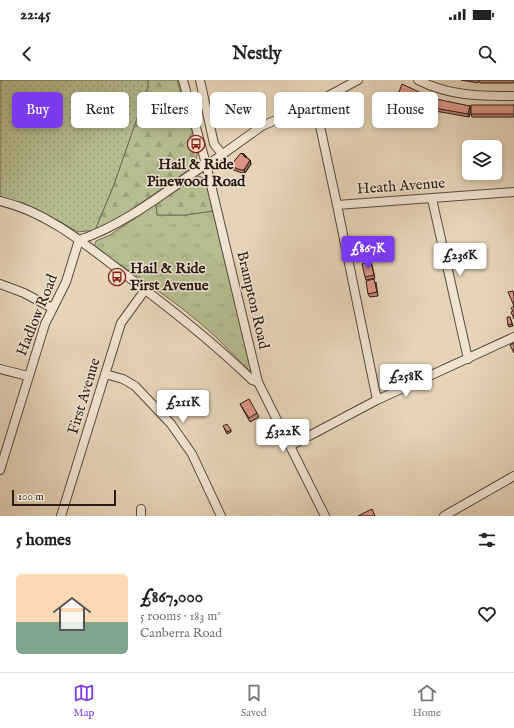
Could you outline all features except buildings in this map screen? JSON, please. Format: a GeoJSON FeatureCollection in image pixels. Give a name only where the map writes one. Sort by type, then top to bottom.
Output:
{"type":"FeatureCollection","features":[{"type":"Feature","properties":{"kind":"street","name":"Brampton Road"},"geometry":{"type":"LineString","coordinates":[[183,80],[206,164],[258,382],[325,516]]}},
{"type":"Feature","properties":{"kind":"street"},"geometry":{"type":"LineString","coordinates":[[200,80],[214,144],[222,154]]}},
{"type":"Feature","properties":{"kind":"street"},"geometry":{"type":"LineString","coordinates":[[336,92],[358,80]]}},
{"type":"Feature","properties":{"kind":"street"},"geometry":{"type":"LineString","coordinates":[[418,80],[448,92],[469,96],[514,96]]}},
{"type":"Feature","properties":{"kind":"street"},"geometry":{"type":"LineString","coordinates":[[79,240],[98,233],[131,215],[206,164],[213,161],[262,126],[274,121]]}},
{"type":"Feature","properties":{"kind":"street"},"geometry":{"type":"LineString","coordinates":[[321,128],[338,205],[377,400]]}},
{"type":"Feature","properties":{"kind":"street","name":"Heath Avenue"},"geometry":{"type":"LineString","coordinates":[[338,205],[514,192]]}},
{"type":"Feature","properties":{"kind":"street"},"geometry":{"type":"LineString","coordinates":[[432,198],[468,359]]}},
{"type":"Feature","properties":{"kind":"street"},"geometry":{"type":"LineString","coordinates":[[0,201],[30,211],[79,240],[207,338],[252,380],[258,382]]}},
{"type":"Feature","properties":{"kind":"street","name":"Hadlow Road"},"geometry":{"type":"LineString","coordinates":[[0,470],[28,376],[52,308],[66,282],[79,240]]}},
{"type":"Feature","properties":{"kind":"street"},"geometry":{"type":"LineString","coordinates":[[0,284],[24,293],[52,308]]}},
{"type":"Feature","properties":{"kind":"street","name":"First Avenue"},"geometry":{"type":"LineString","coordinates":[[61,516],[121,323],[145,290]]}},
{"type":"Feature","properties":{"kind":"street"},"geometry":{"type":"LineString","coordinates":[[290,446],[377,400],[514,337]]}},
{"type":"Feature","properties":{"kind":"street"},"geometry":{"type":"LineString","coordinates":[[0,369],[28,376]]}},
{"type":"Feature","properties":{"kind":"street"},"geometry":{"type":"LineString","coordinates":[[105,374],[124,379],[136,386],[171,424],[192,454],[221,516]]}},
{"type":"Feature","properties":{"kind":"street"},"geometry":{"type":"LineString","coordinates":[[444,516],[514,476]]}},
{"type":"Feature","properties":{"kind":"green space"},"geometry":{"type":"Polygon","coordinates":[[[0,80],[148,80],[146,92],[137,92],[137,118],[113,187],[95,230],[78,232],[37,209],[21,202],[0,198],[0,80]]]}},
{"type":"Feature","properties":{"kind":"green space"},"geometry":{"type":"Polygon","coordinates":[[[148,80],[177,80],[181,92],[146,92],[148,80]]]}},
{"type":"Feature","properties":{"kind":"green space"},"geometry":{"type":"Polygon","coordinates":[[[137,118],[137,128],[191,128],[198,151],[196,160],[190,169],[115,221],[95,230],[113,187],[137,118]]]}},
{"type":"Feature","properties":{"kind":"green space"},"geometry":{"type":"Polygon","coordinates":[[[199,176],[205,179],[213,211],[185,215],[157,215],[156,204],[199,176]]]}},
{"type":"Feature","properties":{"kind":"green space"},"geometry":{"type":"Polygon","coordinates":[[[156,204],[157,215],[185,215],[213,211],[252,373],[215,336],[186,312],[156,289],[94,247],[96,241],[110,235],[156,204]]]}},
{"type":"Feature","properties":{"kind":"place","name":"Hail & Ride Pinewood Road"},"geometry":{"type":"Point","coordinates":[196,144]}},
{"type":"Feature","properties":{"kind":"place","name":"Hail & Ride First Avenue"},"geometry":{"type":"Point","coordinates":[117,277]}}]}
